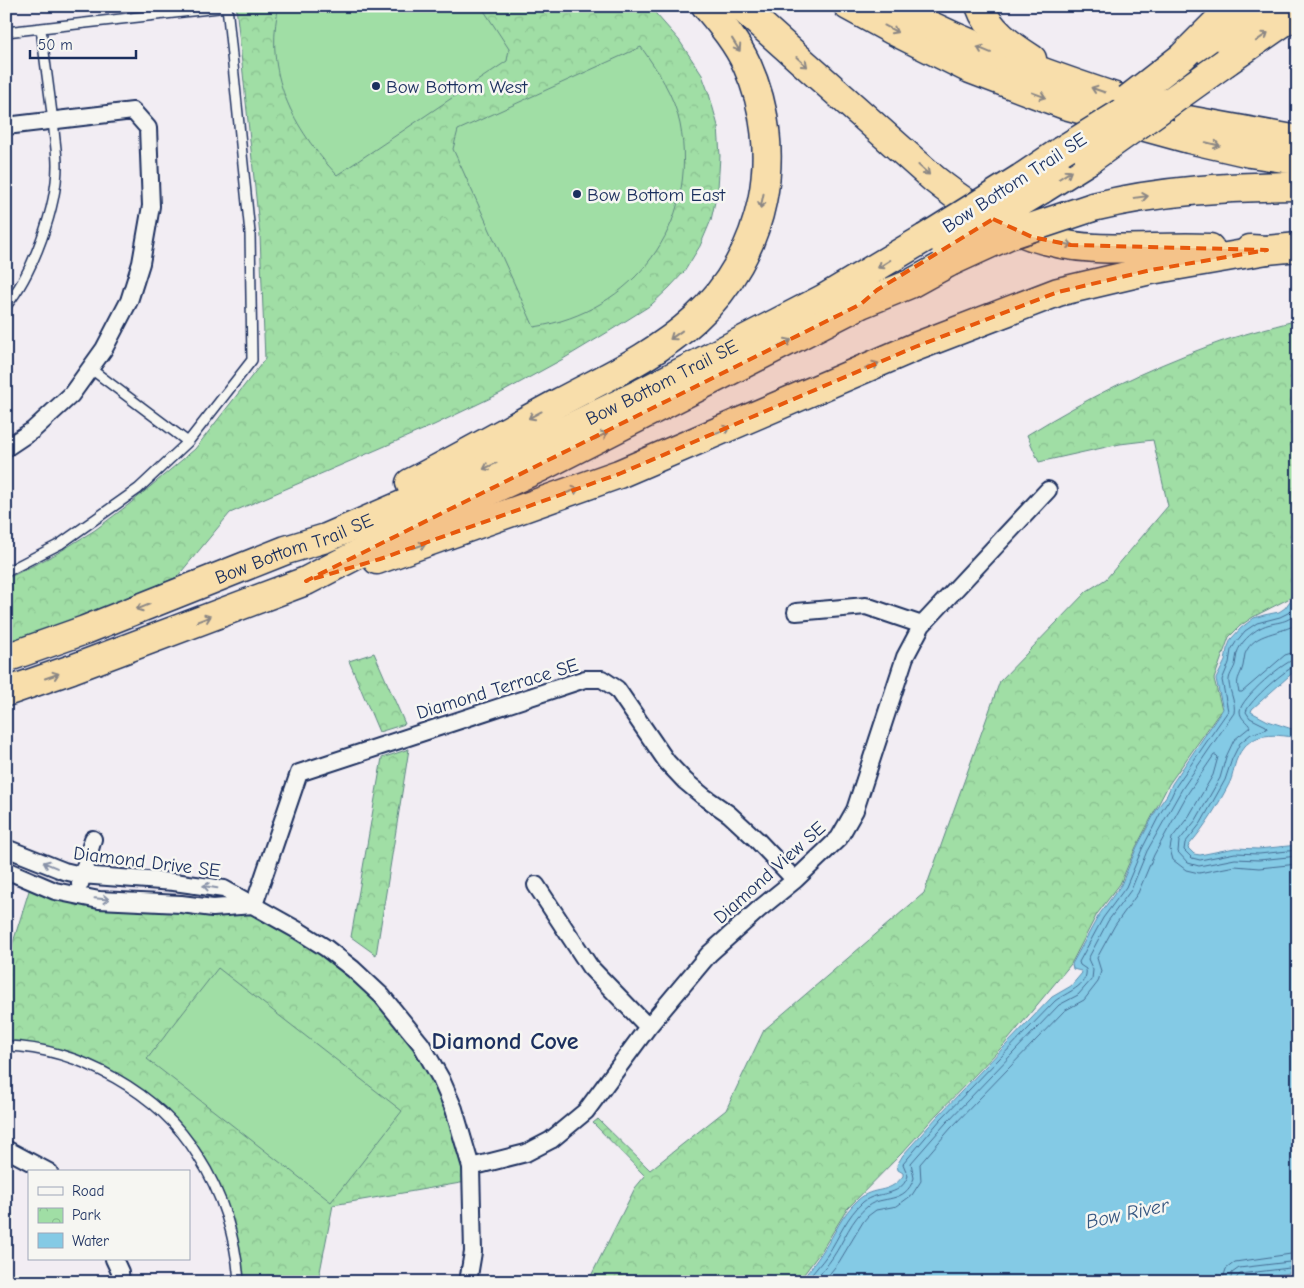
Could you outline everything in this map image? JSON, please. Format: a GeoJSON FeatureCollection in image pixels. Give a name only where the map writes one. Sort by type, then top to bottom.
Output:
{"type":"FeatureCollection","features":[{"type":"Feature","properties":{"kind":"highway"},"geometry":{"type":"LineString","coordinates":[[286,550],[316,530],[465,455],[635,362],[680,332],[697,318],[721,291],[743,256],[759,213],[767,168],[767,143],[761,104],[747,64],[737,46],[706,6]]}},
{"type":"Feature","properties":{"kind":"highway"},"geometry":{"type":"LineString","coordinates":[[740,6],[934,179],[957,197],[1005,226],[1032,237],[1094,248],[1200,247],[1267,250]]}},
{"type":"Feature","properties":{"kind":"highway"},"geometry":{"type":"LineString","coordinates":[[848,6],[970,69],[1065,104],[1250,153],[1298,160]]}},
{"type":"Feature","properties":{"kind":"highway"},"geometry":{"type":"LineString","coordinates":[[890,6],[936,30],[983,50],[1147,108],[1196,122],[1298,140]]}},
{"type":"Feature","properties":{"kind":"highway"},"geometry":{"type":"LineString","coordinates":[[980,6],[982,13],[1008,43],[1063,78]]}},
{"type":"Feature","properties":{"kind":"highway"},"geometry":{"type":"LineString","coordinates":[[1203,61],[1219,20],[1229,6]]}},
{"type":"Feature","properties":{"kind":"highway"},"geometry":{"type":"LineString","coordinates":[[939,250],[1031,184],[1088,160],[1266,6]]}},
{"type":"Feature","properties":{"kind":"highway"},"geometry":{"type":"LineString","coordinates":[[1203,61],[1298,12]]}},
{"type":"Feature","properties":{"kind":"highway","name":"Bow Bottom Trail SE"},"geometry":{"type":"LineString","coordinates":[[1031,184],[1061,151],[1203,61]]}},
{"type":"Feature","properties":{"kind":"highway","name":"Bow Bottom Trail SE"},"geometry":{"type":"LineString","coordinates":[[6,658],[85,630],[286,550],[326,538],[485,469],[641,393],[823,298],[939,250],[1009,235],[1093,207],[1125,199],[1193,190],[1298,186]]}},
{"type":"Feature","properties":{"kind":"highway"},"geometry":{"type":"LineString","coordinates":[[306,580],[380,559],[619,474],[916,348],[1058,292],[1151,270],[1267,250],[1298,247]]}},
{"type":"Feature","properties":{"kind":"highway","name":"Bow Bottom Trail SE"},"geometry":{"type":"LineString","coordinates":[[6,692],[72,669],[306,580],[401,532],[558,458],[861,304],[876,290],[939,250]]}},
{"type":"Feature","properties":{"kind":"street"},"geometry":{"type":"LineString","coordinates":[[6,126],[133,111],[148,128],[151,206],[141,263],[129,301],[119,323],[91,369],[71,395],[34,430],[6,448]]}},
{"type":"Feature","properties":{"kind":"street","name":"Diamond View SE"},"geometry":{"type":"LineString","coordinates":[[471,1167],[526,1153],[551,1140],[586,1111],[648,1027],[709,954],[795,880],[839,838],[855,810],[906,657],[922,625],[1048,490]]}},
{"type":"Feature","properties":{"kind":"street"},"geometry":{"type":"LineString","coordinates":[[796,612],[866,606],[922,625]]}},
{"type":"Feature","properties":{"kind":"street","name":"Diamond Terrace SE"},"geometry":{"type":"LineString","coordinates":[[254,905],[299,773],[585,679],[602,680],[617,689],[667,762],[679,775],[703,796],[729,814],[795,880]]}},
{"type":"Feature","properties":{"kind":"street"},"geometry":{"type":"LineString","coordinates":[[78,896],[93,838]]}},
{"type":"Feature","properties":{"kind":"street","name":"Diamond Drive SE"},"geometry":{"type":"LineString","coordinates":[[6,848],[64,871],[82,875],[174,882],[224,889],[306,935],[340,959],[382,996],[421,1044],[442,1079],[454,1109],[471,1167],[473,1252],[468,1282]]}},
{"type":"Feature","properties":{"kind":"street","name":"Diamond Drive SE"},"geometry":{"type":"LineString","coordinates":[[6,870],[55,891],[99,900],[181,904],[213,908],[254,905]]}},
{"type":"Feature","properties":{"kind":"street"},"geometry":{"type":"LineString","coordinates":[[536,885],[590,967],[648,1027]]}},
{"type":"Feature","properties":{"kind":"street"},"geometry":{"type":"LineString","coordinates":[[6,1149],[13,1151],[46,1170]]}},
{"type":"Feature","properties":{"kind":"street"},"geometry":{"type":"LineString","coordinates":[[114,1260],[120,1272],[121,1282]]}},
{"type":"Feature","properties":{"kind":"lane"},"geometry":{"type":"LineString","coordinates":[[6,32],[227,6],[250,232],[252,360],[188,442],[138,489],[60,544],[6,572]]}},
{"type":"Feature","properties":{"kind":"lane"},"geometry":{"type":"LineString","coordinates":[[6,306],[14,297],[29,270],[53,200],[57,165],[41,28]]}},
{"type":"Feature","properties":{"kind":"lane"},"geometry":{"type":"LineString","coordinates":[[91,369],[188,442]]}},
{"type":"Feature","properties":{"kind":"lane"},"geometry":{"type":"LineString","coordinates":[[6,1046],[28,1046],[90,1065],[139,1094],[162,1112],[198,1155],[215,1188],[230,1226],[237,1258],[239,1282]]}},
{"type":"Feature","properties":{"kind":"highlighted area"},"geometry":{"type":"Polygon","coordinates":[[[993,219],[1032,237],[1071,245],[1267,250],[1151,270],[1058,292],[915,347],[619,474],[380,559],[306,581],[861,304],[877,290],[993,219]]]}},
{"type":"Feature","properties":{"kind":"green space"},"geometry":{"type":"Polygon","coordinates":[[[236,6],[649,6],[679,40],[702,75],[709,94],[718,126],[720,156],[718,188],[711,220],[700,246],[684,272],[651,305],[563,359],[499,394],[434,425],[230,513],[177,577],[91,614],[6,643],[6,579],[56,554],[95,530],[132,502],[195,449],[265,359],[260,236],[236,6]]]}},
{"type":"Feature","properties":{"kind":"green space","name":"Bow Bottom West"},"geometry":{"type":"Polygon","coordinates":[[[279,6],[481,6],[509,49],[507,61],[337,175],[307,138],[286,98],[275,54],[275,30],[279,6]]]}},
{"type":"Feature","properties":{"kind":"green space","name":"Bow Bottom East"},"geometry":{"type":"Polygon","coordinates":[[[641,47],[670,93],[680,124],[684,161],[680,196],[669,229],[652,258],[629,283],[601,303],[570,318],[534,327],[453,149],[458,130],[641,47]]]}},
{"type":"Feature","properties":{"kind":"green space"},"geometry":{"type":"Polygon","coordinates":[[[1298,320],[1298,585],[1290,598],[1253,617],[1229,637],[1214,679],[1222,709],[1169,784],[1136,847],[1120,884],[1097,914],[1071,964],[1003,1046],[847,1209],[822,1250],[798,1282],[588,1282],[635,1188],[645,1176],[593,1123],[598,1119],[650,1170],[726,1110],[764,1030],[924,893],[1000,681],[1087,591],[1106,579],[1168,506],[1153,440],[1120,444],[1039,462],[1027,435],[1093,397],[1162,365],[1231,338],[1298,320]]]}},
{"type":"Feature","properties":{"kind":"green space"},"geometry":{"type":"Polygon","coordinates":[[[374,653],[405,724],[379,732],[349,661],[374,653]]]}},
{"type":"Feature","properties":{"kind":"green space"},"geometry":{"type":"Polygon","coordinates":[[[409,749],[376,955],[351,937],[382,758],[409,749]]]}},
{"type":"Feature","properties":{"kind":"green space"},"geometry":{"type":"Polygon","coordinates":[[[32,881],[55,891],[254,905],[353,969],[441,1079],[472,1181],[333,1205],[318,1282],[239,1282],[237,1258],[215,1189],[163,1112],[90,1065],[6,1046],[6,965],[32,881]]]}},
{"type":"Feature","properties":{"kind":"green space"},"geometry":{"type":"Polygon","coordinates":[[[218,968],[402,1111],[331,1202],[147,1059],[218,968]]]}},
{"type":"Feature","properties":{"kind":"water","name":"Bow River"},"geometry":{"type":"Polygon","coordinates":[[[1298,590],[1298,668],[1252,709],[1251,712],[1268,721],[1298,731],[1298,738],[1269,735],[1247,744],[1236,761],[1230,781],[1220,800],[1188,848],[1194,854],[1200,855],[1235,848],[1258,849],[1298,845],[1298,1272],[1223,1282],[800,1282],[852,1206],[864,1195],[892,1186],[903,1176],[903,1173],[898,1170],[897,1165],[903,1155],[1052,997],[1071,986],[1082,973],[1073,969],[1072,964],[1099,915],[1121,885],[1137,847],[1157,809],[1223,709],[1216,679],[1225,661],[1231,639],[1254,618],[1279,612],[1285,608],[1298,590]]]}},
{"type":"Feature","properties":{"kind":"place","name":"Bow Bottom West"},"geometry":{"type":"Point","coordinates":[376,86]}},
{"type":"Feature","properties":{"kind":"place","name":"Bow Bottom East"},"geometry":{"type":"Point","coordinates":[577,194]}},
{"type":"Feature","properties":{"kind":"district","name":"Diamond Cove"},"geometry":{"type":"Point","coordinates":[505,1041]}}]}
